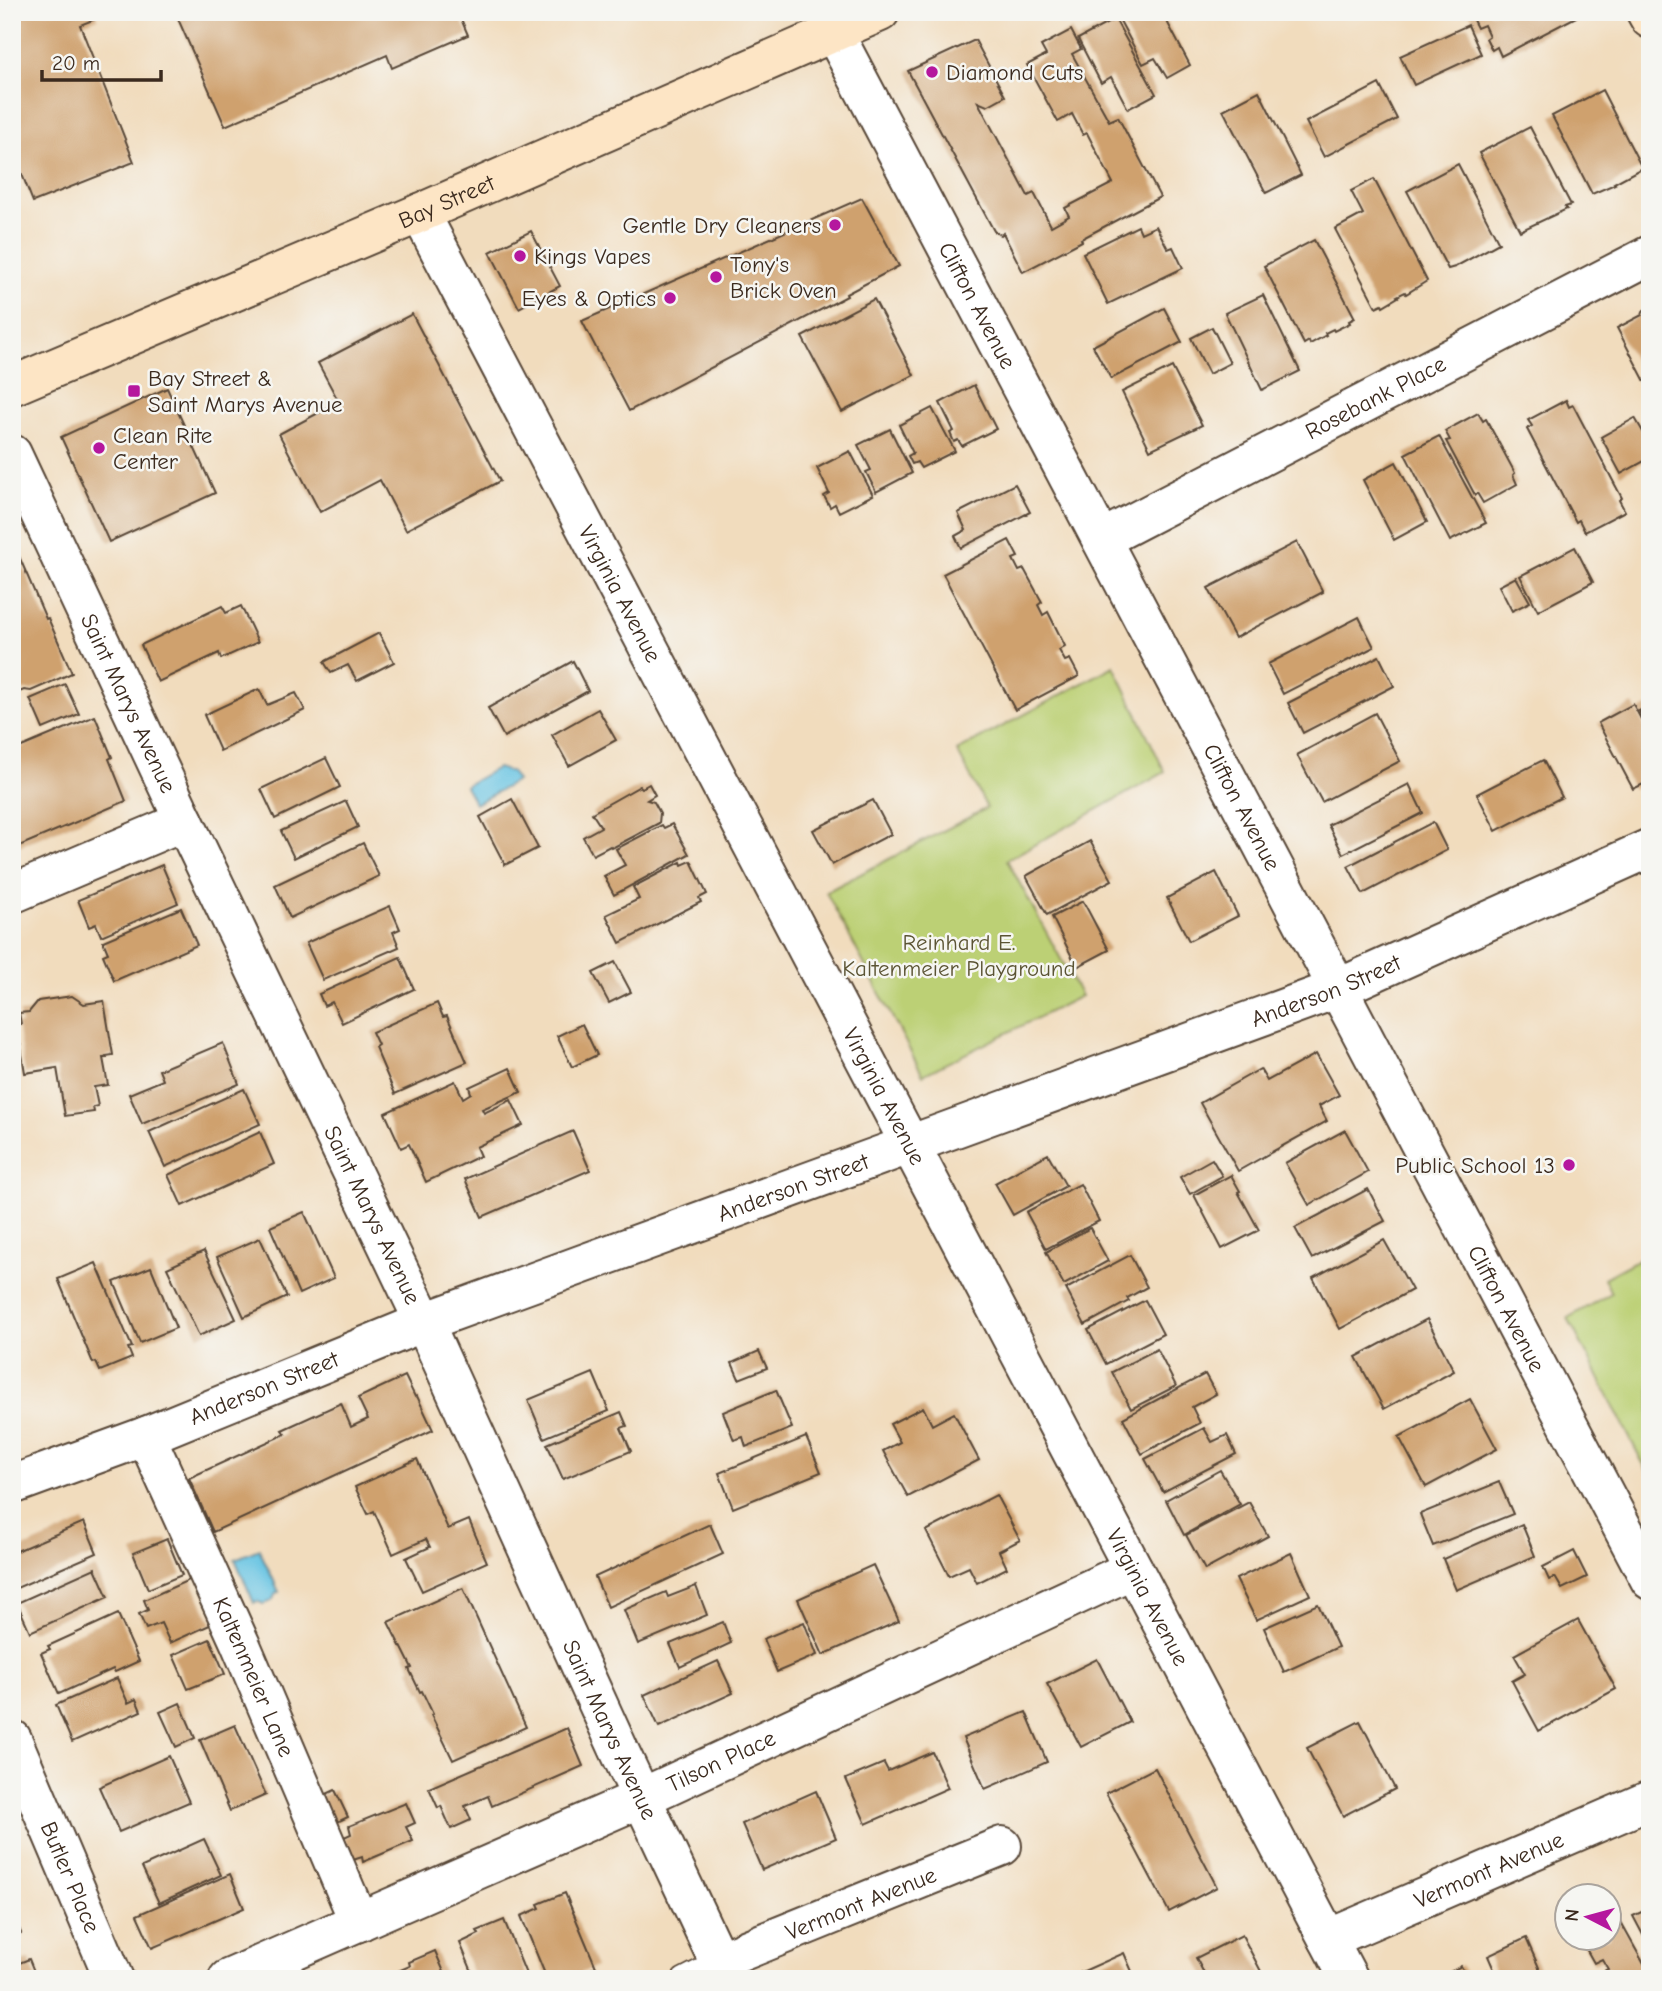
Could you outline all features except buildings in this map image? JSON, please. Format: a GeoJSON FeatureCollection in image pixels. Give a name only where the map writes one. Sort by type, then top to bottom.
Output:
{"type":"FeatureCollection","features":[{"type":"Feature","properties":{"kind":"main road","name":"Bay Street"},"geometry":{"type":"LineString","coordinates":[[12,386],[420,213],[880,12]]}},
{"type":"Feature","properties":{"kind":"main road"},"geometry":{"type":"LineString","coordinates":[[1646,12],[1650,19]]}},
{"type":"Feature","properties":{"kind":"street","name":"Clifton Avenue"},"geometry":{"type":"LineString","coordinates":[[834,33],[1650,1580]]}},
{"type":"Feature","properties":{"kind":"street","name":"Virginia Avenue"},"geometry":{"type":"LineString","coordinates":[[420,213],[1349,1979]]}},
{"type":"Feature","properties":{"kind":"street","name":"Rosebank Place"},"geometry":{"type":"LineString","coordinates":[[1102,539],[1650,255]]}},
{"type":"Feature","properties":{"kind":"street","name":"Saint Marys Avenue"},"geometry":{"type":"LineString","coordinates":[[12,454],[424,1322],[641,1798],[723,1970]]}},
{"type":"Feature","properties":{"kind":"street"},"geometry":{"type":"LineString","coordinates":[[12,894],[184,821]]}},
{"type":"Feature","properties":{"kind":"street","name":"Anderson Street"},"geometry":{"type":"LineString","coordinates":[[12,1485],[146,1436],[424,1322],[1339,988],[1650,848]]}},
{"type":"Feature","properties":{"kind":"street","name":"Kaltenmeier Lane"},"geometry":{"type":"LineString","coordinates":[[146,1436],[240,1643],[359,1922]]}},
{"type":"Feature","properties":{"kind":"street","name":"Tilson Place"},"geometry":{"type":"LineString","coordinates":[[228,1979],[641,1798],[1133,1569]]}},
{"type":"Feature","properties":{"kind":"street","name":"Butler Place"},"geometry":{"type":"LineString","coordinates":[[12,1739],[114,1979]]}},
{"type":"Feature","properties":{"kind":"street","name":"Vermont Avenue"},"geometry":{"type":"LineString","coordinates":[[1328,1939],[1650,1800]]}},
{"type":"Feature","properties":{"kind":"street","name":"Vermont Avenue"},"geometry":{"type":"LineString","coordinates":[[723,1970],[1002,1846]]}},
{"type":"Feature","properties":{"kind":"lane"},"geometry":{"type":"LineString","coordinates":[[683,1979],[723,1970]]}},
{"type":"Feature","properties":{"kind":"green space","name":"Reinhard E. Kaltenmeier Playground"},"geometry":{"type":"Polygon","coordinates":[[[1114,666],[1165,772],[1007,860],[1081,996],[923,1075],[826,892],[987,808],[957,751],[1114,666]]]}},
{"type":"Feature","properties":{"kind":"green space"},"geometry":{"type":"Polygon","coordinates":[[[1650,1253],[1650,1477],[1568,1318],[1611,1293],[1604,1278],[1650,1253]]]}},
{"type":"Feature","properties":{"kind":"water"},"geometry":{"type":"Polygon","coordinates":[[[497,768],[511,772],[517,781],[475,804],[465,786],[497,768]]]}},
{"type":"Feature","properties":{"kind":"water"},"geometry":{"type":"Polygon","coordinates":[[[259,1549],[279,1592],[272,1601],[263,1604],[257,1601],[254,1603],[235,1559],[259,1549]]]}},
{"type":"Feature","properties":{"kind":"place","name":"Diamond Cuts"},"geometry":{"type":"Point","coordinates":[932,72]}},
{"type":"Feature","properties":{"kind":"place","name":"Gentle Dry Cleaners"},"geometry":{"type":"Point","coordinates":[835,225]}},
{"type":"Feature","properties":{"kind":"place","name":"Kings Vapes"},"geometry":{"type":"Point","coordinates":[520,256]}},
{"type":"Feature","properties":{"kind":"place","name":"Tony's Brick Oven"},"geometry":{"type":"Point","coordinates":[716,277]}},
{"type":"Feature","properties":{"kind":"place","name":"Eyes & Optics"},"geometry":{"type":"Point","coordinates":[670,298]}},
{"type":"Feature","properties":{"kind":"place","name":"Bay Street & Saint Marys Avenue"},"geometry":{"type":"Point","coordinates":[134,391]}},
{"type":"Feature","properties":{"kind":"place","name":"Clean Rite Center"},"geometry":{"type":"Point","coordinates":[99,448]}},
{"type":"Feature","properties":{"kind":"place","name":"Public School 13"},"geometry":{"type":"Point","coordinates":[1569,1165]}}]}
